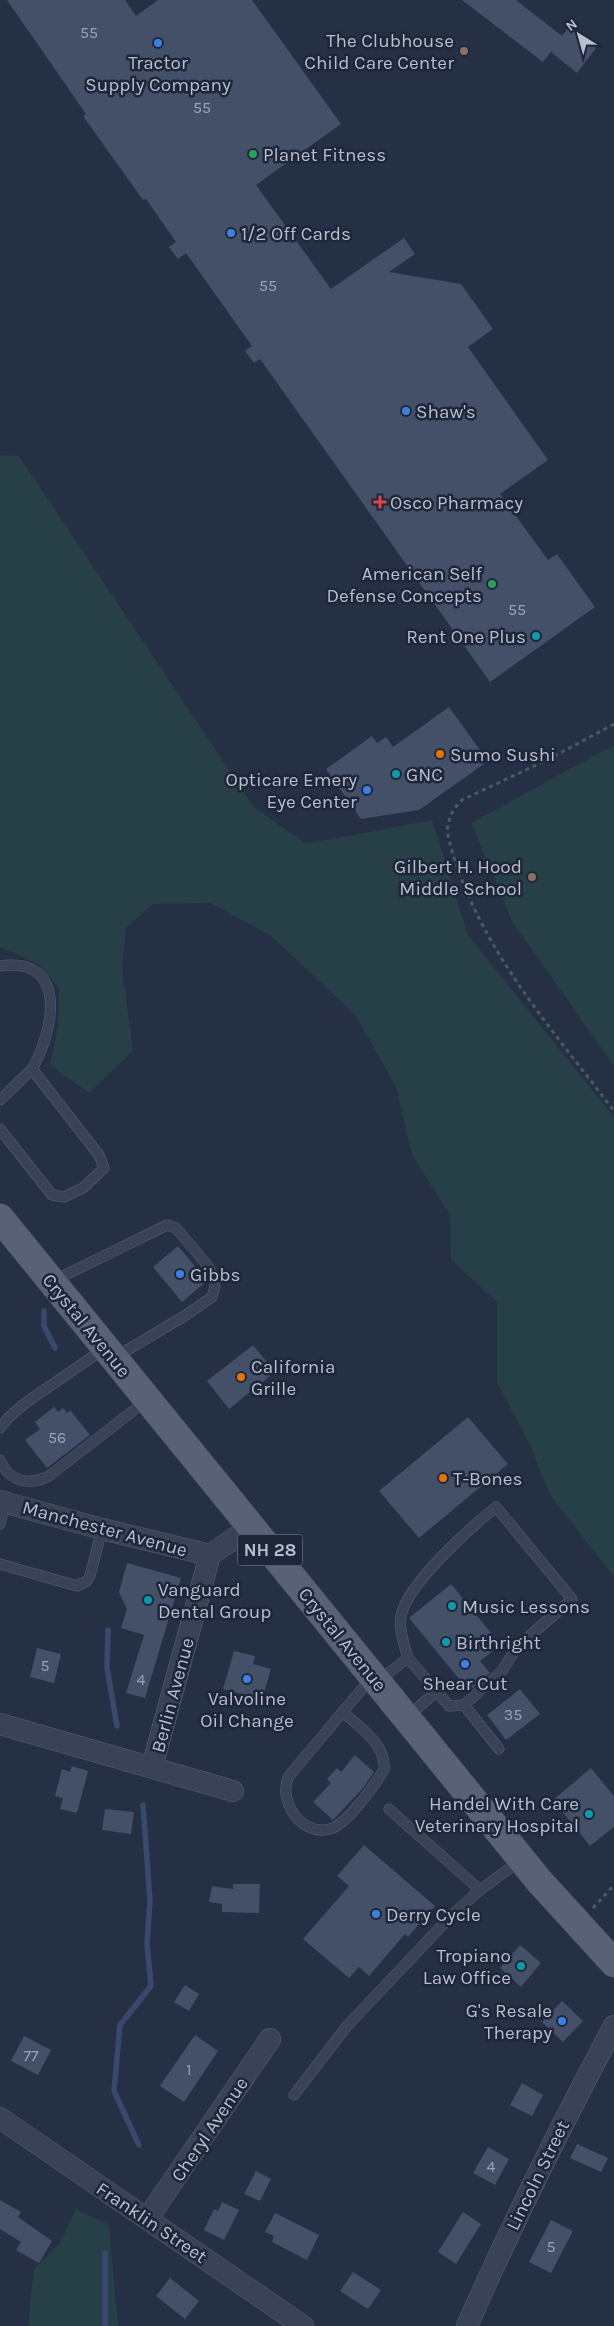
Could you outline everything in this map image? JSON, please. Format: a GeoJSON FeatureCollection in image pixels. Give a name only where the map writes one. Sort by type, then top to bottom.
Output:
{"type":"FeatureCollection","features":[{"type":"Feature","properties":{"kind":"main road","name":"Crystal Avenue"},"geometry":{"type":"LineString","coordinates":[[0,1218],[522,1860],[578,1925],[614,1963]]}},
{"type":"Feature","properties":{"kind":"street","name":"Manchester Avenue"},"geometry":{"type":"LineString","coordinates":[[2,1502],[102,1530],[210,1555]]}},
{"type":"Feature","properties":{"kind":"street"},"geometry":{"type":"LineString","coordinates":[[210,1555],[251,1527]]}},
{"type":"Feature","properties":{"kind":"street","name":"Berlin Avenue"},"geometry":{"type":"LineString","coordinates":[[152,1768],[210,1555]]}},
{"type":"Feature","properties":{"kind":"street"},"geometry":{"type":"LineString","coordinates":[[0,1724],[234,1791]]}},
{"type":"Feature","properties":{"kind":"street","name":"Lincoln Street"},"geometry":{"type":"LineString","coordinates":[[467,2326],[561,2123],[614,2026]]}},
{"type":"Feature","properties":{"kind":"street","name":"Cheryl Avenue"},"geometry":{"type":"LineString","coordinates":[[147,2218],[270,2039]]}},
{"type":"Feature","properties":{"kind":"street","name":"Franklin Street"},"geometry":{"type":"LineString","coordinates":[[0,2118],[303,2326]]}},
{"type":"Feature","properties":{"kind":"lane"},"geometry":{"type":"LineString","coordinates":[[0,966],[27,966],[39,972],[46,981],[50,995],[46,1037],[41,1054],[32,1070],[0,1100]]}},
{"type":"Feature","properties":{"kind":"lane"},"geometry":{"type":"LineString","coordinates":[[0,1129],[52,1195],[64,1198],[82,1188],[104,1168],[99,1155],[32,1070]]}},
{"type":"Feature","properties":{"kind":"lane"},"geometry":{"type":"LineString","coordinates":[[0,1428],[24,1404],[110,1353],[186,1315],[212,1297],[216,1287],[208,1266],[176,1228],[167,1225],[52,1282]]}},
{"type":"Feature","properties":{"kind":"lane"},"geometry":{"type":"LineString","coordinates":[[0,1460],[9,1474],[18,1480],[28,1482],[39,1481],[49,1476],[148,1399]]}},
{"type":"Feature","properties":{"kind":"lane"},"geometry":{"type":"LineString","coordinates":[[0,1524],[2,1502]]}},
{"type":"Feature","properties":{"kind":"lane"},"geometry":{"type":"LineString","coordinates":[[496,1507],[572,1598],[516,1647],[502,1671],[464,1705],[449,1706],[436,1692],[408,1658],[401,1637],[401,1617],[405,1603],[445,1552],[470,1527],[496,1507]]}},
{"type":"Feature","properties":{"kind":"lane"},"geometry":{"type":"LineString","coordinates":[[0,1564],[77,1586],[87,1581],[90,1576],[102,1530]]}},
{"type":"Feature","properties":{"kind":"lane"},"geometry":{"type":"LineString","coordinates":[[343,1712],[378,1746],[384,1762],[384,1769],[350,1814],[331,1829],[313,1829],[304,1825],[290,1808],[285,1796],[285,1784],[289,1776],[343,1712],[375,1679],[408,1658]]}},
{"type":"Feature","properties":{"kind":"lane"},"geometry":{"type":"LineString","coordinates":[[406,1718],[436,1692]]}},
{"type":"Feature","properties":{"kind":"lane"},"geometry":{"type":"LineString","coordinates":[[464,1705],[499,1749]]}},
{"type":"Feature","properties":{"kind":"lane"},"geometry":{"type":"LineString","coordinates":[[390,1808],[480,1890]]}},
{"type":"Feature","properties":{"kind":"lane"},"geometry":{"type":"LineString","coordinates":[[294,2095],[348,2026],[452,1915],[480,1890],[522,1860]]}},
{"type":"Feature","properties":{"kind":"path"},"geometry":{"type":"LineString","coordinates":[[614,724],[549,759],[462,800],[449,817],[447,831],[479,922],[511,974],[614,1111]]}},
{"type":"Feature","properties":{"kind":"path"},"geometry":{"type":"LineString","coordinates":[[578,1925],[614,1885]]}},
{"type":"Feature","properties":{"kind":"shaded area"},"geometry":{"type":"Polygon","coordinates":[[[0,455],[19,456],[254,807],[306,844],[432,820],[468,935],[614,1117],[614,1577],[550,1495],[532,1450],[497,1382],[497,1302],[451,1260],[450,1215],[412,1155],[396,1087],[356,1016],[270,935],[210,903],[153,904],[126,928],[122,967],[133,1051],[89,1093],[50,1065],[58,1026],[59,988],[38,964],[0,947],[0,455]]]}},
{"type":"Feature","properties":{"kind":"shaded area","name":"Gilbert H. Hood Middle School"},"geometry":{"type":"Polygon","coordinates":[[[614,745],[614,1066],[512,921],[471,823],[614,745]]]}},
{"type":"Feature","properties":{"kind":"shaded area"},"geometry":{"type":"Polygon","coordinates":[[[76,2209],[109,2225],[118,2326],[28,2326],[34,2269],[60,2243],[76,2209]]]}},
{"type":"Feature","properties":{"kind":"building"},"geometry":{"type":"Polygon","coordinates":[[[7,0],[125,0],[136,16],[158,0],[252,0],[341,124],[256,185],[331,289],[404,238],[415,254],[389,272],[461,284],[493,329],[468,347],[548,460],[500,494],[548,560],[557,554],[595,607],[490,682],[260,359],[254,363],[245,351],[252,346],[186,253],[178,259],[169,247],[176,242],[146,199],[143,200],[83,116],[86,114],[7,0]]]}},
{"type":"Feature","properties":{"kind":"building"},"geometry":{"type":"Polygon","coordinates":[[[462,0],[516,0],[562,36],[569,27],[596,48],[577,73],[551,52],[543,62],[462,0]]]}},
{"type":"Feature","properties":{"kind":"building"},"geometry":{"type":"Polygon","coordinates":[[[449,707],[488,761],[419,810],[361,819],[326,769],[372,736],[377,743],[386,737],[393,747],[449,707]]]}},
{"type":"Feature","properties":{"kind":"building","name":"Gibbs"},"geometry":{"type":"Polygon","coordinates":[[[178,1246],[207,1281],[182,1302],[153,1267],[178,1246]]]}},
{"type":"Feature","properties":{"kind":"building","name":"California Grille"},"geometry":{"type":"Polygon","coordinates":[[[253,1345],[275,1372],[229,1409],[207,1381],[253,1345]]]}},
{"type":"Feature","properties":{"kind":"building"},"geometry":{"type":"Polygon","coordinates":[[[54,1407],[58,1412],[63,1408],[67,1413],[70,1410],[90,1435],[47,1468],[25,1440],[40,1429],[35,1422],[54,1407]]]}},
{"type":"Feature","properties":{"kind":"building","name":"T-Bones"},"geometry":{"type":"Polygon","coordinates":[[[468,1417],[508,1464],[419,1538],[379,1491],[468,1417]]]}},
{"type":"Feature","properties":{"kind":"building","name":"Vanguard Dental Group"},"geometry":{"type":"Polygon","coordinates":[[[127,1563],[181,1578],[145,1698],[126,1693],[144,1635],[121,1628],[127,1609],[119,1592],[127,1563]]]}},
{"type":"Feature","properties":{"kind":"building"},"geometry":{"type":"Polygon","coordinates":[[[451,1584],[501,1645],[480,1661],[490,1673],[469,1691],[409,1618],[451,1584]]]}},
{"type":"Feature","properties":{"kind":"building"},"geometry":{"type":"Polygon","coordinates":[[[37,1648],[61,1654],[54,1683],[30,1677],[37,1648]]]}},
{"type":"Feature","properties":{"kind":"building","name":"Valvoline Oil Change"},"geometry":{"type":"Polygon","coordinates":[[[234,1651],[255,1656],[253,1664],[271,1669],[262,1700],[223,1689],[234,1651]]]}},
{"type":"Feature","properties":{"kind":"building"},"geometry":{"type":"Polygon","coordinates":[[[520,1689],[540,1714],[506,1740],[487,1715],[520,1689]]]}},
{"type":"Feature","properties":{"kind":"building"},"geometry":{"type":"Polygon","coordinates":[[[355,1755],[374,1772],[363,1788],[333,1820],[313,1802],[331,1783],[327,1779],[337,1768],[341,1772],[355,1755]]]}},
{"type":"Feature","properties":{"kind":"building"},"geometry":{"type":"Polygon","coordinates":[[[72,1766],[88,1771],[77,1813],[60,1809],[63,1798],[55,1796],[62,1769],[70,1772],[72,1766]]]}},
{"type":"Feature","properties":{"kind":"building","name":"Handel With Care Veterinary Hospital"},"geometry":{"type":"Polygon","coordinates":[[[591,1768],[614,1796],[614,1827],[590,1846],[553,1800],[591,1768]]]}},
{"type":"Feature","properties":{"kind":"building"},"geometry":{"type":"Polygon","coordinates":[[[105,1809],[134,1812],[131,1834],[102,1830],[105,1809]]]}},
{"type":"Feature","properties":{"kind":"building","name":"Derry Cycle"},"geometry":{"type":"Polygon","coordinates":[[[364,1845],[435,1906],[408,1937],[405,1934],[369,1976],[359,1967],[349,1978],[303,1939],[349,1886],[337,1876],[364,1845]]]}},
{"type":"Feature","properties":{"kind":"building"},"geometry":{"type":"Polygon","coordinates":[[[233,1884],[260,1884],[259,1913],[222,1912],[222,1904],[209,1902],[212,1886],[233,1889],[233,1884]]]}},
{"type":"Feature","properties":{"kind":"building","name":"Tropiano Law Office"},"geometry":{"type":"Polygon","coordinates":[[[520,1945],[541,1963],[521,1987],[500,1968],[520,1945]]]}},
{"type":"Feature","properties":{"kind":"building"},"geometry":{"type":"Polygon","coordinates":[[[185,1985],[199,1994],[189,2011],[174,2002],[185,1985]]]}},
{"type":"Feature","properties":{"kind":"building","name":"G's Resale Therapy"},"geometry":{"type":"Polygon","coordinates":[[[562,2001],[583,2021],[563,2042],[542,2022],[562,2001]]]}},
{"type":"Feature","properties":{"kind":"building"},"geometry":{"type":"Polygon","coordinates":[[[195,2035],[218,2051],[184,2102],[160,2086],[195,2035]]]}},
{"type":"Feature","properties":{"kind":"building"},"geometry":{"type":"Polygon","coordinates":[[[24,2036],[51,2050],[38,2075],[11,2061],[24,2036]]]}},
{"type":"Feature","properties":{"kind":"building"},"geometry":{"type":"Polygon","coordinates":[[[522,2083],[543,2095],[532,2116],[510,2105],[522,2083]]]}},
{"type":"Feature","properties":{"kind":"building"},"geometry":{"type":"Polygon","coordinates":[[[577,2144],[608,2158],[601,2172],[570,2158],[577,2144]]]}},
{"type":"Feature","properties":{"kind":"building"},"geometry":{"type":"Polygon","coordinates":[[[488,2147],[509,2159],[495,2185],[473,2173],[488,2147]]]}},
{"type":"Feature","properties":{"kind":"building"},"geometry":{"type":"Polygon","coordinates":[[[256,2171],[271,2179],[260,2201],[244,2194],[256,2171]]]}},
{"type":"Feature","properties":{"kind":"building"},"geometry":{"type":"Polygon","coordinates":[[[0,2200],[21,2212],[18,2217],[52,2241],[39,2263],[16,2250],[21,2242],[0,2229],[0,2200]]]}},
{"type":"Feature","properties":{"kind":"building"},"geometry":{"type":"Polygon","coordinates":[[[222,2202],[239,2210],[224,2240],[204,2230],[214,2209],[218,2211],[222,2202]]]}},
{"type":"Feature","properties":{"kind":"building"},"geometry":{"type":"Polygon","coordinates":[[[463,2212],[481,2224],[456,2264],[438,2252],[463,2212]]]}},
{"type":"Feature","properties":{"kind":"building"},"geometry":{"type":"Polygon","coordinates":[[[275,2213],[319,2235],[307,2260],[272,2242],[274,2236],[265,2232],[275,2213]]]}},
{"type":"Feature","properties":{"kind":"building"},"geometry":{"type":"Polygon","coordinates":[[[551,2220],[573,2231],[551,2273],[529,2262],[551,2220]]]}},
{"type":"Feature","properties":{"kind":"building"},"geometry":{"type":"Polygon","coordinates":[[[353,2272],[381,2290],[368,2309],[340,2291],[353,2272]]]}},
{"type":"Feature","properties":{"kind":"building"},"geometry":{"type":"Polygon","coordinates":[[[170,2278],[199,2301],[185,2319],[156,2296],[170,2278]]]}},
{"type":"Feature","properties":{"kind":"waterway"},"geometry":{"type":"LineString","coordinates":[[44,1311],[44,1326],[55,1348]]}},
{"type":"Feature","properties":{"kind":"waterway"},"geometry":{"type":"LineString","coordinates":[[108,1630],[107,1668],[117,1726]]}},
{"type":"Feature","properties":{"kind":"waterway"},"geometry":{"type":"LineString","coordinates":[[139,2145],[114,2091],[120,2025],[151,1986],[147,1943],[150,1901],[143,1805]]}},
{"type":"Feature","properties":{"kind":"waterway"},"geometry":{"type":"LineString","coordinates":[[105,2253],[105,2326]]}},
{"type":"Feature","properties":{"kind":"place","name":"Tractor Supply Company"},"geometry":{"type":"Point","coordinates":[158,43]}},
{"type":"Feature","properties":{"kind":"place","name":"The Clubhouse Child Care Center"},"geometry":{"type":"Point","coordinates":[464,51]}},
{"type":"Feature","properties":{"kind":"place","name":"Planet Fitness"},"geometry":{"type":"Point","coordinates":[253,154]}},
{"type":"Feature","properties":{"kind":"place","name":"1/2 Off Cards"},"geometry":{"type":"Point","coordinates":[231,233]}},
{"type":"Feature","properties":{"kind":"place","name":"Shaw's"},"geometry":{"type":"Point","coordinates":[406,411]}},
{"type":"Feature","properties":{"kind":"place","name":"Osco Pharmacy"},"geometry":{"type":"Point","coordinates":[380,502]}},
{"type":"Feature","properties":{"kind":"place","name":"American Self Defense Concepts"},"geometry":{"type":"Point","coordinates":[492,584]}},
{"type":"Feature","properties":{"kind":"place","name":"Rent One Plus"},"geometry":{"type":"Point","coordinates":[536,636]}},
{"type":"Feature","properties":{"kind":"place","name":"Sumo Sushi"},"geometry":{"type":"Point","coordinates":[440,754]}},
{"type":"Feature","properties":{"kind":"place","name":"GNC"},"geometry":{"type":"Point","coordinates":[396,774]}},
{"type":"Feature","properties":{"kind":"place","name":"Opticare Emery Eye Center"},"geometry":{"type":"Point","coordinates":[367,790]}},
{"type":"Feature","properties":{"kind":"place","name":"Gilbert H. Hood Middle School"},"geometry":{"type":"Point","coordinates":[532,877]}},
{"type":"Feature","properties":{"kind":"place","name":"Gibbs"},"geometry":{"type":"Point","coordinates":[180,1274]}},
{"type":"Feature","properties":{"kind":"place","name":"California Grille"},"geometry":{"type":"Point","coordinates":[241,1377]}},
{"type":"Feature","properties":{"kind":"place","name":"T-Bones"},"geometry":{"type":"Point","coordinates":[443,1478]}},
{"type":"Feature","properties":{"kind":"place","name":"Vanguard Dental Group"},"geometry":{"type":"Point","coordinates":[148,1600]}},
{"type":"Feature","properties":{"kind":"place","name":"Music Lessons"},"geometry":{"type":"Point","coordinates":[452,1606]}},
{"type":"Feature","properties":{"kind":"place","name":"Birthright"},"geometry":{"type":"Point","coordinates":[446,1642]}},
{"type":"Feature","properties":{"kind":"place","name":"Shear Cut"},"geometry":{"type":"Point","coordinates":[465,1664]}},
{"type":"Feature","properties":{"kind":"place","name":"Valvoline Oil Change"},"geometry":{"type":"Point","coordinates":[247,1679]}},
{"type":"Feature","properties":{"kind":"place","name":"Handel With Care Veterinary Hospital"},"geometry":{"type":"Point","coordinates":[589,1814]}},
{"type":"Feature","properties":{"kind":"place","name":"Derry Cycle"},"geometry":{"type":"Point","coordinates":[376,1914]}},
{"type":"Feature","properties":{"kind":"place","name":"Tropiano Law Office"},"geometry":{"type":"Point","coordinates":[521,1966]}},
{"type":"Feature","properties":{"kind":"place","name":"G's Resale Therapy"},"geometry":{"type":"Point","coordinates":[562,2021]}}]}
